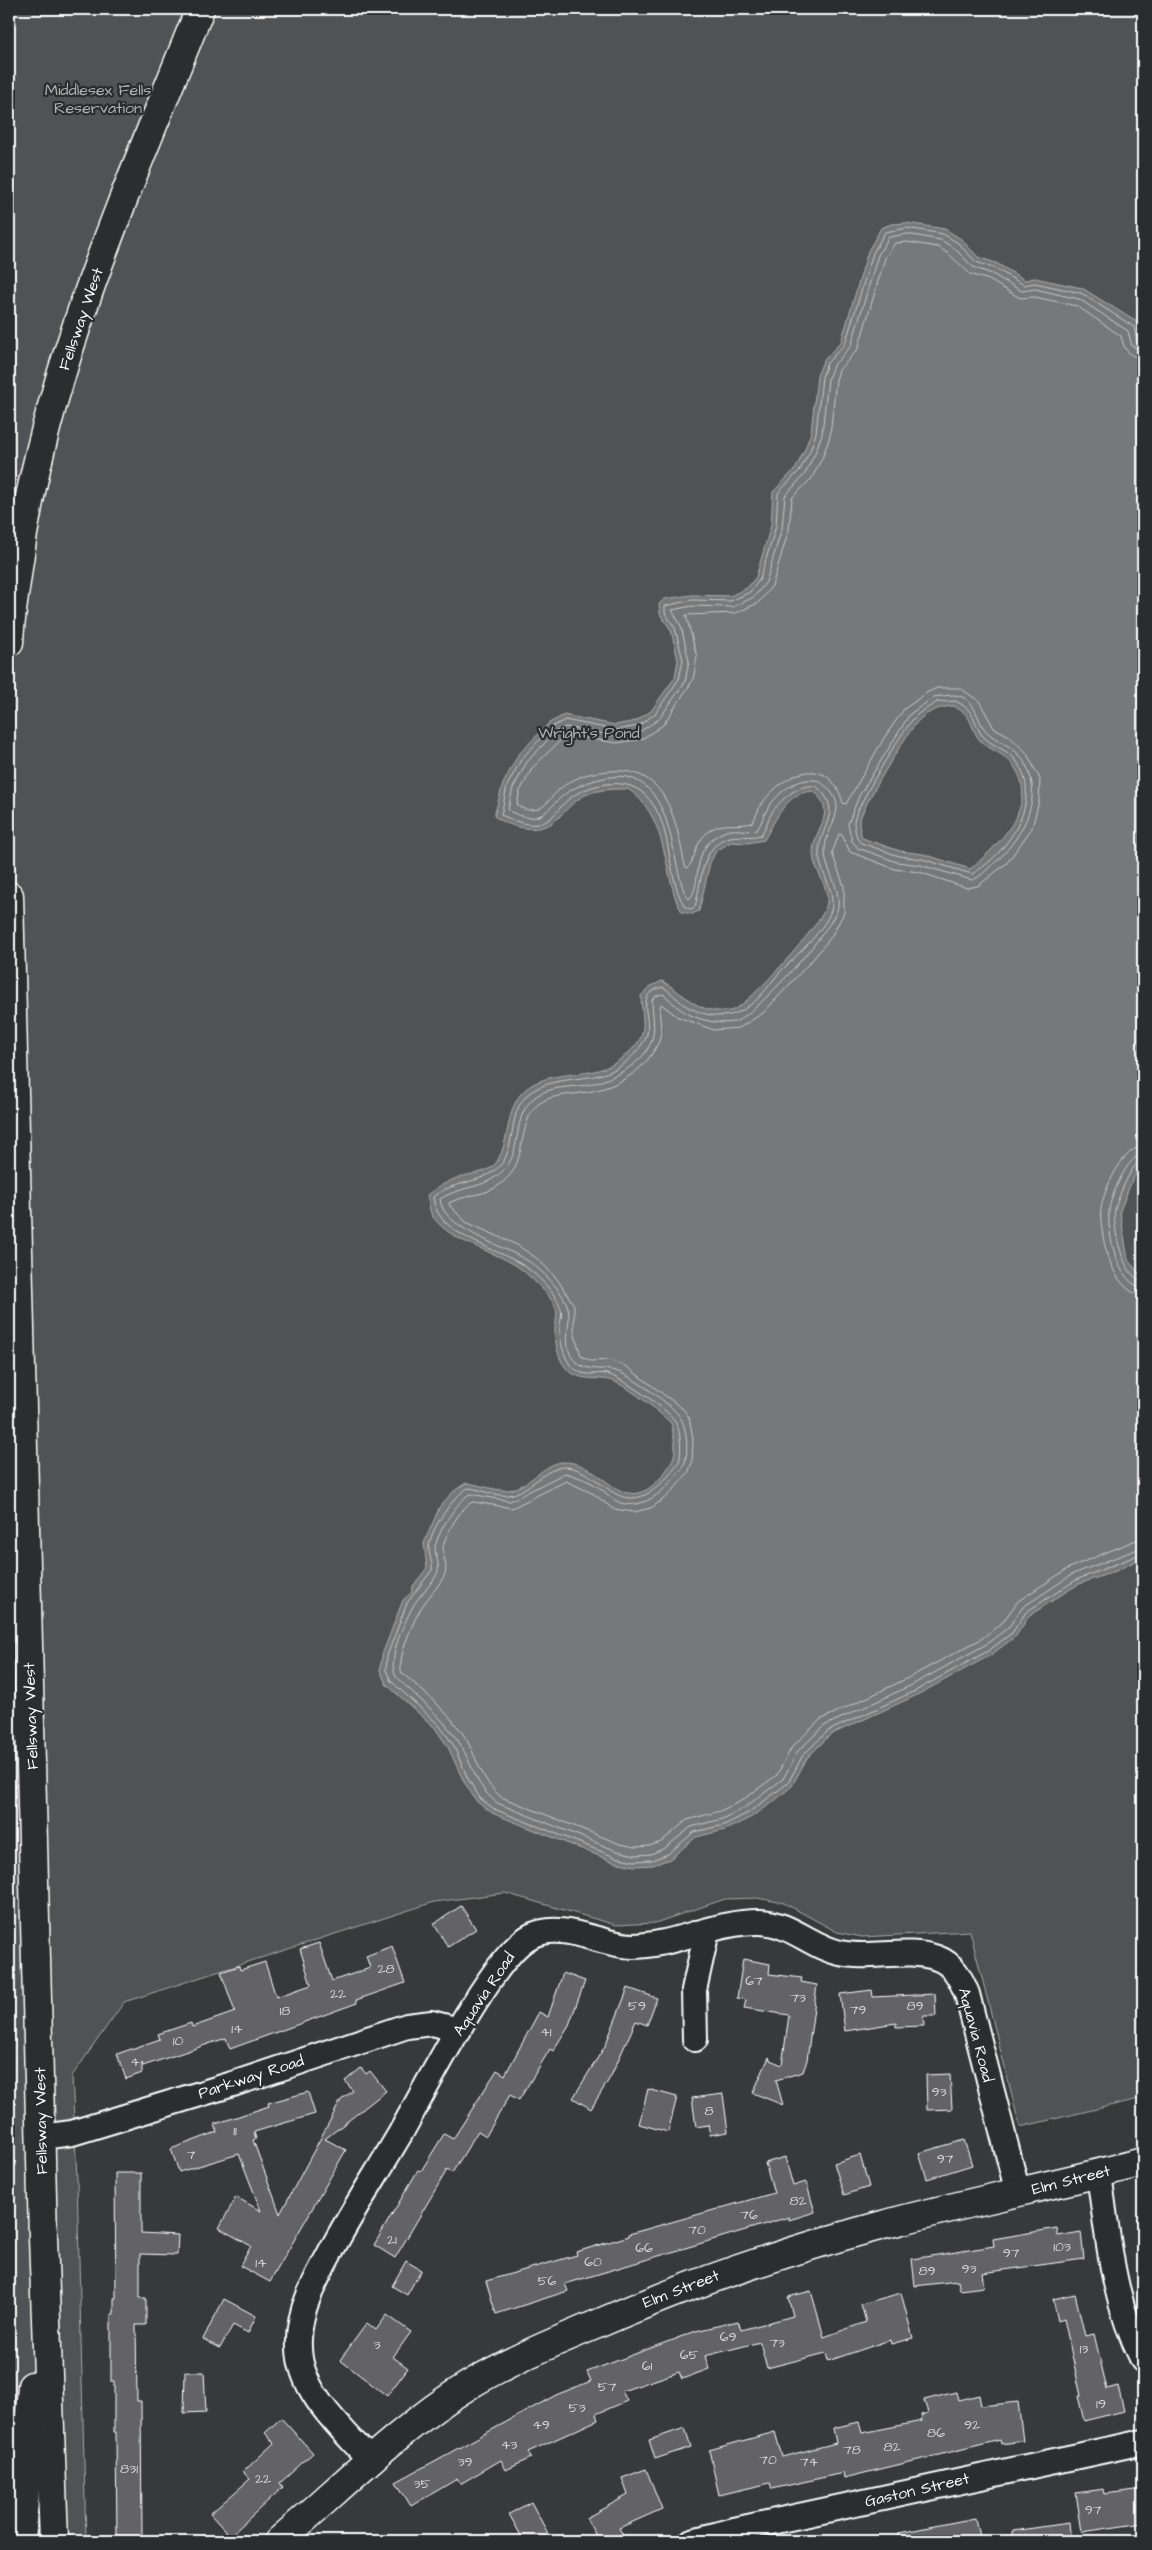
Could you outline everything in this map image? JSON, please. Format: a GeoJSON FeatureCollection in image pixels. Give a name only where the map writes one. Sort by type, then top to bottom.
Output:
{"type":"FeatureCollection","features":[{"type":"Feature","properties":{"kind":"main road","name":"Fellsway West"},"geometry":{"type":"LineString","coordinates":[[9,642],[23,529],[43,433],[83,306],[200,9]]}},
{"type":"Feature","properties":{"kind":"main road","name":"Fellsway West"},"geometry":{"type":"LineString","coordinates":[[9,896],[43,2238],[54,2541]]}},
{"type":"Feature","properties":{"kind":"main road","name":"Elm Street"},"geometry":{"type":"LineString","coordinates":[[280,2541],[370,2460],[438,2406],[469,2385],[514,2361],[663,2295],[730,2270],[891,2222],[1143,2162]]}},
{"type":"Feature","properties":{"kind":"main road","name":"Fellsway West"},"geometry":{"type":"LineString","coordinates":[[21,2541],[43,2238]]}},
{"type":"Feature","properties":{"kind":"street","name":"Aquavia Road"},"geometry":{"type":"LineString","coordinates":[[370,2460],[319,2401],[304,2374],[299,2351],[302,2315],[310,2294],[338,2242],[460,2030],[506,1958],[531,1935],[542,1932],[563,1932],[609,1943],[632,1946],[662,1942],[748,1923],[767,1923],[784,1927],[840,1954],[922,1955],[937,1958],[950,1965],[961,1978],[967,1994],[1018,2193]]}},
{"type":"Feature","properties":{"kind":"street"},"geometry":{"type":"LineString","coordinates":[[695,2039],[694,1990],[707,1931]]}},
{"type":"Feature","properties":{"kind":"street","name":"Parkway Road"},"geometry":{"type":"LineString","coordinates":[[41,2137],[81,2130],[236,2083],[408,2026],[432,2023],[460,2030]]}},
{"type":"Feature","properties":{"kind":"street"},"geometry":{"type":"LineString","coordinates":[[1099,2174],[1118,2297],[1130,2334],[1143,2360]]}},
{"type":"Feature","properties":{"kind":"street","name":"Gaston Street"},"geometry":{"type":"LineString","coordinates":[[692,2541],[734,2530],[1143,2442]]}},
{"type":"Feature","properties":{"kind":"green space","name":"Wright's Pond"},"geometry":{"type":"Polygon","coordinates":[[[9,9],[1143,9],[1143,2098],[1020,2127],[970,1931],[862,1937],[837,1932],[784,1903],[757,1898],[725,1899],[655,1923],[616,1925],[505,1893],[434,1902],[124,2002],[72,2076],[77,2179],[86,2541],[9,2541],[9,9]]]}},
{"type":"Feature","properties":{"kind":"water","name":"Wright's Pond"},"geometry":{"type":"Polygon","coordinates":[[[907,223],[945,229],[961,239],[978,257],[996,263],[1025,280],[1035,278],[1082,288],[1140,324],[1143,363],[1143,1161],[1130,1185],[1120,1211],[1128,1260],[1143,1278],[1143,1557],[1116,1571],[1079,1584],[1064,1593],[1029,1616],[1016,1636],[991,1655],[917,1695],[830,1735],[807,1758],[792,1786],[750,1818],[725,1830],[696,1837],[670,1859],[653,1865],[634,1866],[614,1862],[492,1813],[477,1802],[464,1782],[448,1747],[435,1728],[386,1684],[380,1670],[382,1655],[403,1600],[412,1592],[413,1586],[427,1568],[424,1543],[440,1506],[454,1491],[466,1483],[497,1489],[507,1490],[515,1488],[550,1466],[565,1462],[579,1465],[592,1471],[614,1487],[625,1492],[636,1493],[648,1489],[662,1476],[671,1463],[675,1451],[671,1423],[630,1390],[609,1380],[578,1376],[566,1368],[559,1355],[556,1343],[556,1309],[548,1296],[530,1277],[507,1260],[467,1243],[443,1228],[432,1215],[427,1195],[447,1182],[482,1172],[496,1163],[503,1149],[512,1110],[522,1093],[530,1086],[554,1077],[592,1072],[605,1068],[617,1062],[631,1050],[642,1034],[641,996],[649,987],[662,981],[702,1007],[718,1011],[733,1010],[754,994],[784,963],[812,930],[826,907],[825,886],[816,866],[813,853],[814,844],[823,821],[824,807],[821,799],[814,791],[796,796],[789,801],[764,840],[747,843],[731,842],[716,851],[710,863],[699,911],[692,914],[682,912],[677,903],[656,826],[640,799],[628,789],[601,790],[585,795],[556,820],[549,825],[541,827],[525,828],[516,826],[494,816],[503,784],[518,755],[549,723],[564,715],[615,725],[636,721],[651,711],[675,677],[678,660],[671,630],[660,614],[659,604],[665,599],[692,595],[730,596],[747,588],[756,577],[771,525],[773,492],[796,468],[811,432],[817,376],[823,361],[841,342],[868,251],[881,228],[891,224],[907,223]],[[954,706],[931,711],[914,726],[867,803],[861,815],[859,825],[862,838],[900,851],[923,854],[970,869],[1004,836],[1020,808],[1022,793],[1020,778],[1012,764],[980,741],[969,719],[954,706]]]}},
{"type":"Feature","properties":{"kind":"building"},"geometry":{"type":"Polygon","coordinates":[[[461,1906],[476,1929],[448,1947],[434,1924],[461,1906]]]}},
{"type":"Feature","properties":{"kind":"building"},"geometry":{"type":"Polygon","coordinates":[[[319,1943],[332,1981],[370,1968],[366,1956],[392,1946],[405,1983],[356,2000],[357,2003],[230,2049],[226,2038],[143,2066],[142,2063],[142,2073],[126,2079],[117,2054],[160,2039],[158,2034],[191,2023],[192,2027],[235,2012],[221,1972],[239,1966],[240,1970],[265,1962],[276,1997],[311,1985],[300,1949],[319,1943]]]}},
{"type":"Feature","properties":{"kind":"building"},"geometry":{"type":"Polygon","coordinates":[[[743,1959],[770,1964],[769,1974],[802,1978],[801,1982],[817,1985],[807,2060],[803,2072],[776,2080],[783,2105],[753,2093],[769,2057],[770,2060],[782,2065],[789,2015],[744,2008],[746,2000],[737,1998],[743,1959]]]}},
{"type":"Feature","properties":{"kind":"building"},"geometry":{"type":"Polygon","coordinates":[[[563,1973],[585,1981],[569,2025],[553,2051],[550,2049],[519,2100],[510,2095],[486,2136],[478,2131],[452,2173],[447,2170],[395,2258],[374,2245],[418,2170],[421,2171],[444,2134],[453,2139],[497,2070],[505,2075],[539,2012],[548,2017],[563,1973]]]}},
{"type":"Feature","properties":{"kind":"building"},"geometry":{"type":"Polygon","coordinates":[[[628,1988],[657,1998],[647,2025],[636,2021],[611,2076],[591,2109],[573,2098],[605,2046],[628,1988]]]}},
{"type":"Feature","properties":{"kind":"building"},"geometry":{"type":"Polygon","coordinates":[[[872,1990],[873,1997],[935,1994],[936,2016],[923,2016],[924,2026],[896,2027],[896,2023],[845,2031],[840,1994],[872,1990]]]}},
{"type":"Feature","properties":{"kind":"building"},"geometry":{"type":"Polygon","coordinates":[[[361,2068],[366,2074],[370,2071],[386,2091],[325,2139],[346,2150],[270,2282],[240,2266],[251,2246],[219,2228],[236,2197],[261,2211],[239,2154],[179,2172],[171,2149],[217,2132],[215,2124],[269,2106],[268,2103],[308,2092],[315,2114],[254,2132],[256,2139],[253,2140],[280,2214],[341,2100],[353,2091],[345,2081],[361,2068]]]}},
{"type":"Feature","properties":{"kind":"building"},"geometry":{"type":"Polygon","coordinates":[[[950,2074],[952,2109],[927,2110],[926,2075],[950,2074]]]}},
{"type":"Feature","properties":{"kind":"building"},"geometry":{"type":"Polygon","coordinates":[[[648,2089],[677,2097],[668,2132],[639,2124],[648,2089]]]}},
{"type":"Feature","properties":{"kind":"building"},"geometry":{"type":"Polygon","coordinates":[[[723,2094],[728,2132],[710,2135],[708,2125],[696,2127],[692,2098],[723,2094]]]}},
{"type":"Feature","properties":{"kind":"building"},"geometry":{"type":"Polygon","coordinates":[[[964,2140],[972,2165],[927,2179],[919,2153],[964,2140]]]}},
{"type":"Feature","properties":{"kind":"building"},"geometry":{"type":"Polygon","coordinates":[[[860,2155],[869,2187],[844,2195],[834,2163],[860,2155]]]}},
{"type":"Feature","properties":{"kind":"building"},"geometry":{"type":"Polygon","coordinates":[[[785,2157],[793,2186],[806,2182],[815,2212],[789,2220],[789,2217],[565,2284],[568,2291],[496,2314],[486,2281],[577,2255],[576,2252],[629,2236],[629,2234],[774,2193],[765,2163],[785,2157]]]}},
{"type":"Feature","properties":{"kind":"building"},"geometry":{"type":"Polygon","coordinates":[[[115,2173],[141,2173],[141,2233],[178,2235],[177,2255],[140,2254],[140,2298],[146,2298],[146,2325],[136,2325],[137,2401],[141,2401],[142,2541],[117,2541],[116,2432],[114,2432],[114,2382],[111,2382],[111,2314],[114,2314],[114,2298],[116,2298],[115,2173]]]}},
{"type":"Feature","properties":{"kind":"building"},"geometry":{"type":"Polygon","coordinates":[[[1057,2228],[1058,2236],[1081,2232],[1084,2259],[982,2273],[984,2287],[960,2290],[958,2281],[915,2286],[912,2259],[994,2246],[993,2239],[1057,2228]]]}},
{"type":"Feature","properties":{"kind":"building"},"geometry":{"type":"Polygon","coordinates":[[[406,2261],[421,2270],[407,2295],[392,2286],[406,2261]]]}},
{"type":"Feature","properties":{"kind":"building"},"geometry":{"type":"Polygon","coordinates":[[[811,2291],[824,2337],[866,2322],[861,2304],[901,2293],[913,2338],[891,2344],[890,2340],[828,2361],[826,2353],[767,2368],[760,2342],[705,2356],[709,2369],[682,2379],[679,2372],[622,2391],[627,2401],[596,2414],[598,2420],[528,2452],[531,2458],[506,2470],[501,2460],[460,2484],[457,2479],[411,2506],[396,2482],[556,2395],[591,2381],[587,2372],[696,2331],[738,2321],[741,2330],[793,2316],[788,2297],[811,2291]]]}},
{"type":"Feature","properties":{"kind":"building"},"geometry":{"type":"Polygon","coordinates":[[[1075,2294],[1085,2336],[1094,2334],[1107,2389],[1118,2386],[1124,2411],[1084,2421],[1078,2396],[1081,2396],[1064,2319],[1058,2321],[1053,2299],[1075,2294]]]}},
{"type":"Feature","properties":{"kind":"building"},"geometry":{"type":"Polygon","coordinates":[[[224,2299],[256,2316],[248,2333],[233,2325],[220,2348],[203,2339],[224,2299]]]}},
{"type":"Feature","properties":{"kind":"building"},"geometry":{"type":"Polygon","coordinates":[[[387,2315],[411,2332],[393,2357],[408,2368],[387,2396],[340,2360],[367,2323],[376,2330],[387,2315]]]}},
{"type":"Feature","properties":{"kind":"building"},"geometry":{"type":"Polygon","coordinates":[[[185,2372],[204,2372],[206,2412],[184,2413],[185,2372]]]}},
{"type":"Feature","properties":{"kind":"building"},"geometry":{"type":"Polygon","coordinates":[[[956,2392],[958,2400],[979,2395],[981,2406],[1018,2402],[1023,2441],[1001,2444],[1000,2440],[844,2478],[843,2473],[772,2489],[770,2483],[719,2495],[709,2450],[775,2432],[782,2457],[836,2443],[833,2428],[859,2422],[862,2433],[922,2421],[921,2415],[928,2413],[924,2400],[956,2392]]]}},
{"type":"Feature","properties":{"kind":"building"},"geometry":{"type":"Polygon","coordinates":[[[281,2418],[313,2453],[280,2483],[283,2487],[230,2536],[210,2514],[250,2479],[243,2472],[274,2443],[265,2433],[281,2418]]]}},
{"type":"Feature","properties":{"kind":"building"},"geometry":{"type":"Polygon","coordinates":[[[685,2428],[691,2447],[655,2459],[649,2440],[685,2428]]]}},
{"type":"Feature","properties":{"kind":"building"},"geometry":{"type":"Polygon","coordinates":[[[646,2469],[662,2509],[619,2528],[626,2541],[599,2541],[586,2518],[628,2495],[622,2478],[646,2469]]]}},
{"type":"Feature","properties":{"kind":"building"},"geometry":{"type":"Polygon","coordinates":[[[1104,2489],[1105,2494],[1143,2489],[1143,2523],[1082,2532],[1076,2493],[1104,2489]]]}},
{"type":"Feature","properties":{"kind":"building"},"geometry":{"type":"Polygon","coordinates":[[[531,2502],[552,2541],[524,2541],[509,2514],[531,2502]]]}},
{"type":"Feature","properties":{"kind":"building"},"geometry":{"type":"Polygon","coordinates":[[[975,2518],[980,2541],[900,2541],[899,2533],[975,2518]]]}},
{"type":"Feature","properties":{"kind":"building"},"geometry":{"type":"Polygon","coordinates":[[[1069,2523],[1071,2541],[1013,2541],[1013,2531],[1069,2523]]]}},
{"type":"Feature","properties":{"kind":"park label","name":"Middlesex Fells Reservation"},"geometry":{"type":"Point","coordinates":[98,99]}}]}
